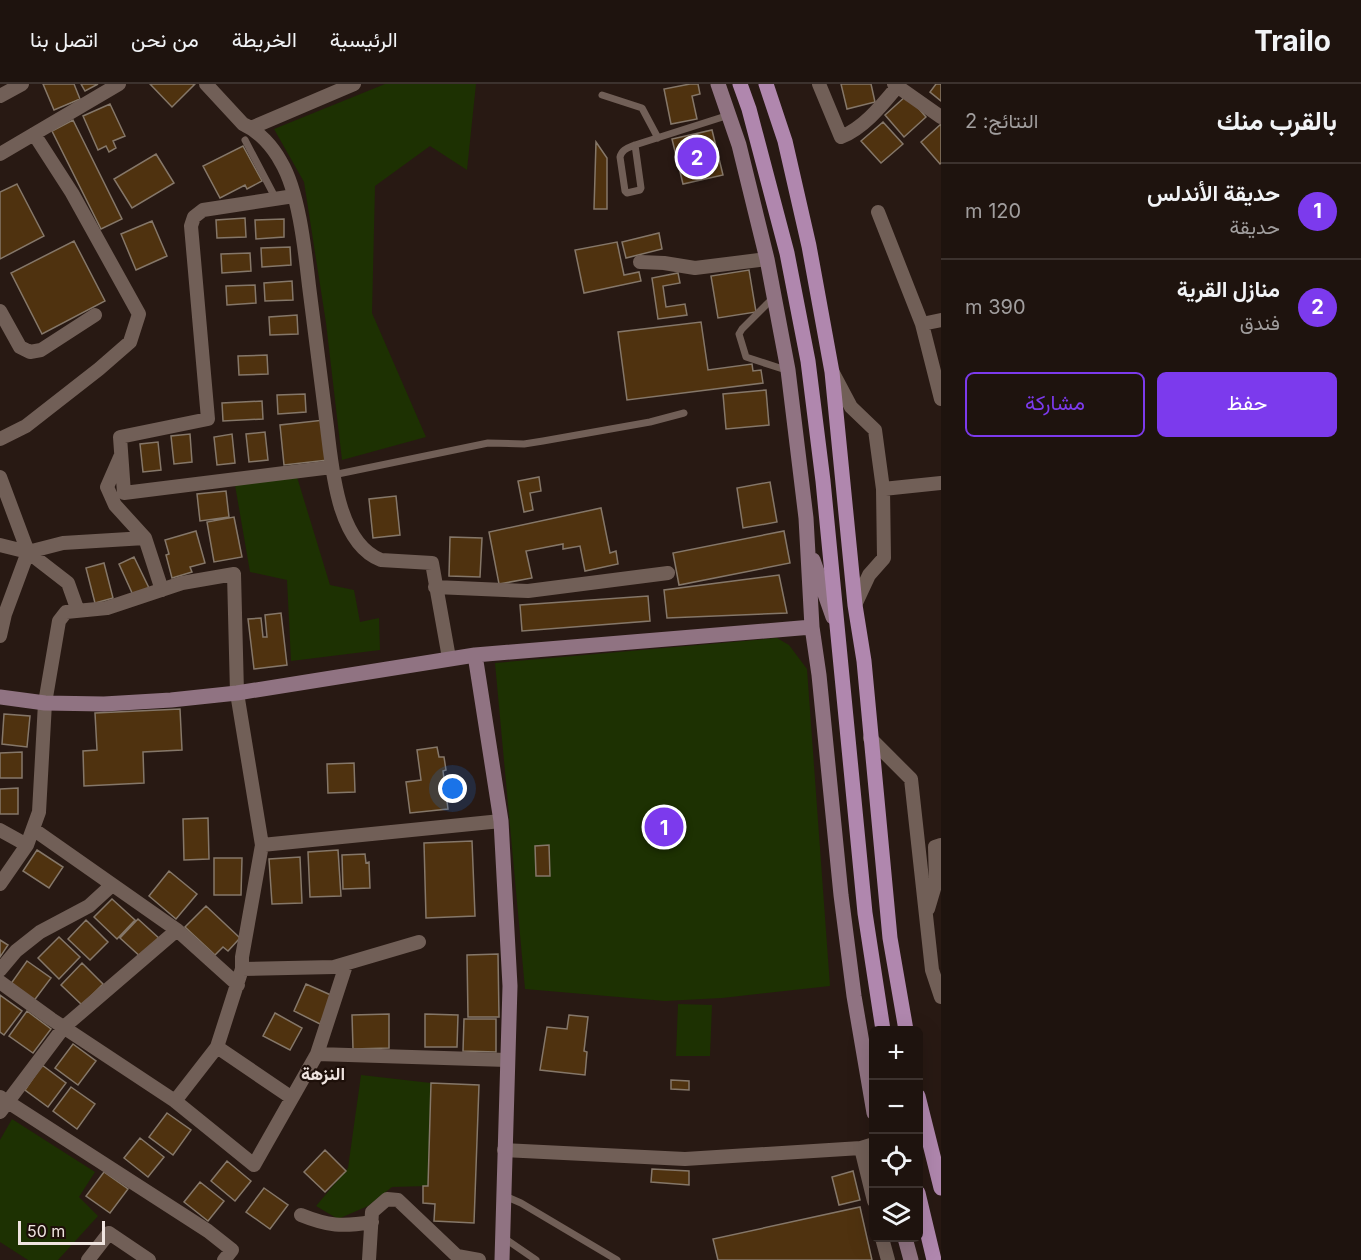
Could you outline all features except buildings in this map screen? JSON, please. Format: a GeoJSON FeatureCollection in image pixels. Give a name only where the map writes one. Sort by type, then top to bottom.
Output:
{"type":"FeatureCollection","features":[{"type":"Feature","properties":{"kind":"main road"},"geometry":{"type":"LineString","coordinates":[[740,84],[749,109],[787,253],[808,361],[823,481],[865,913],[882,1026]]}},
{"type":"Feature","properties":{"kind":"main road"},"geometry":{"type":"LineString","coordinates":[[766,84],[791,164],[809,246],[832,372],[855,605],[864,662],[890,938],[905,1026]]}},
{"type":"Feature","properties":{"kind":"main road"},"geometry":{"type":"LineString","coordinates":[[923,1116],[941,1188]]}},
{"type":"Feature","properties":{"kind":"main road"},"geometry":{"type":"LineString","coordinates":[[923,1214],[934,1260]]}},
{"type":"Feature","properties":{"kind":"street"},"geometry":{"type":"LineString","coordinates":[[0,96],[22,84]]}},
{"type":"Feature","properties":{"kind":"street"},"geometry":{"type":"LineString","coordinates":[[0,154],[119,84]]}},
{"type":"Feature","properties":{"kind":"street"},"geometry":{"type":"LineString","coordinates":[[206,84],[243,124],[248,134],[268,143],[282,163],[294,196],[305,253],[334,486],[349,528],[365,551],[381,560],[432,563],[449,658]]}},
{"type":"Feature","properties":{"kind":"street"},"geometry":{"type":"LineString","coordinates":[[248,134],[354,84]]}},
{"type":"Feature","properties":{"kind":"street"},"geometry":{"type":"LineString","coordinates":[[718,84],[739,145],[767,259],[788,370],[807,543],[812,627],[841,895],[869,1087]]}},
{"type":"Feature","properties":{"kind":"street"},"geometry":{"type":"LineString","coordinates":[[819,84],[841,137],[849,134],[879,108],[895,85],[941,117]]}},
{"type":"Feature","properties":{"kind":"street"},"geometry":{"type":"LineString","coordinates":[[0,439],[26,426],[130,342],[139,315],[72,193],[34,134]]}},
{"type":"Feature","properties":{"kind":"street"},"geometry":{"type":"LineString","coordinates":[[294,196],[204,210],[195,216],[191,226],[208,419],[120,437],[124,494],[333,471]]}},
{"type":"Feature","properties":{"kind":"street"},"geometry":{"type":"LineString","coordinates":[[878,212],[938,368],[941,399]]}},
{"type":"Feature","properties":{"kind":"street"},"geometry":{"type":"LineString","coordinates":[[640,262],[695,268],[767,259]]}},
{"type":"Feature","properties":{"kind":"street"},"geometry":{"type":"LineString","coordinates":[[0,311],[20,347],[30,352],[41,350],[95,315]]}},
{"type":"Feature","properties":{"kind":"street"},"geometry":{"type":"LineString","coordinates":[[922,324],[941,320]]}},
{"type":"Feature","properties":{"kind":"street"},"geometry":{"type":"LineString","coordinates":[[832,372],[851,407],[875,430],[883,489],[884,558],[869,575],[855,605]]}},
{"type":"Feature","properties":{"kind":"street"},"geometry":{"type":"LineString","coordinates":[[122,453],[107,487],[115,505],[145,538],[162,590]]}},
{"type":"Feature","properties":{"kind":"street"},"geometry":{"type":"LineString","coordinates":[[0,477],[28,552],[2,614],[0,636]]}},
{"type":"Feature","properties":{"kind":"street"},"geometry":{"type":"LineString","coordinates":[[883,489],[941,483]]}},
{"type":"Feature","properties":{"kind":"street"},"geometry":{"type":"LineString","coordinates":[[28,552],[63,543],[145,538]]}},
{"type":"Feature","properties":{"kind":"street"},"geometry":{"type":"LineString","coordinates":[[807,543],[836,623]]}},
{"type":"Feature","properties":{"kind":"street"},"geometry":{"type":"LineString","coordinates":[[0,545],[28,552],[69,583],[78,611]]}},
{"type":"Feature","properties":{"kind":"street"},"geometry":{"type":"LineString","coordinates":[[435,587],[528,591],[668,573]]}},
{"type":"Feature","properties":{"kind":"street"},"geometry":{"type":"LineString","coordinates":[[0,884],[27,846],[39,812],[45,703],[59,621],[66,612],[107,608],[182,583],[234,574],[237,693],[262,845],[242,957],[242,969],[218,1047],[175,1101]]}},
{"type":"Feature","properties":{"kind":"street"},"geometry":{"type":"LineString","coordinates":[[0,697],[45,703],[104,704],[171,700],[237,693],[475,655],[812,627]]}},
{"type":"Feature","properties":{"kind":"street"},"geometry":{"type":"LineString","coordinates":[[475,655],[501,821],[510,986],[502,1260]]}},
{"type":"Feature","properties":{"kind":"street"},"geometry":{"type":"LineString","coordinates":[[870,738],[911,778],[932,970],[941,997]]}},
{"type":"Feature","properties":{"kind":"street"},"geometry":{"type":"LineString","coordinates":[[262,845],[501,821]]}},
{"type":"Feature","properties":{"kind":"street"},"geometry":{"type":"LineString","coordinates":[[33,829],[177,930],[238,985]]}},
{"type":"Feature","properties":{"kind":"street"},"geometry":{"type":"LineString","coordinates":[[0,830],[27,846]]}},
{"type":"Feature","properties":{"kind":"street"},"geometry":{"type":"LineString","coordinates":[[926,915],[936,882],[935,847],[941,845]]}},
{"type":"Feature","properties":{"kind":"street"},"geometry":{"type":"LineString","coordinates":[[0,970],[16,951],[40,933],[89,906],[112,885]]}},
{"type":"Feature","properties":{"kind":"street"},"geometry":{"type":"LineString","coordinates":[[177,930],[64,1027],[2,1104],[208,1231],[232,1250],[224,1260]]}},
{"type":"Feature","properties":{"kind":"street"},"geometry":{"type":"LineString","coordinates":[[242,969],[334,967],[419,942]]}},
{"type":"Feature","properties":{"kind":"street"},"geometry":{"type":"LineString","coordinates":[[0,982],[175,1101],[254,1165],[317,1054],[346,965]]}},
{"type":"Feature","properties":{"kind":"street"},"geometry":{"type":"LineString","coordinates":[[218,1047],[292,1098]]}},
{"type":"Feature","properties":{"kind":"street"},"geometry":{"type":"LineString","coordinates":[[317,1054],[507,1060]]}},
{"type":"Feature","properties":{"kind":"street"},"geometry":{"type":"LineString","coordinates":[[864,1055],[869,1066]]}},
{"type":"Feature","properties":{"kind":"street"},"geometry":{"type":"LineString","coordinates":[[504,1150],[685,1159],[867,1146],[872,1188]]}},
{"type":"Feature","properties":{"kind":"street"},"geometry":{"type":"LineString","coordinates":[[369,1260],[372,1212],[387,1199],[398,1200],[457,1256],[479,1260]]}},
{"type":"Feature","properties":{"kind":"street"},"geometry":{"type":"LineString","coordinates":[[301,1215],[326,1225],[355,1225],[372,1222]]}},
{"type":"Feature","properties":{"kind":"street"},"geometry":{"type":"LineString","coordinates":[[88,1260],[109,1233],[149,1260]]}},
{"type":"Feature","properties":{"kind":"street"},"geometry":{"type":"LineString","coordinates":[[883,1242],[888,1260]]}},
{"type":"Feature","properties":{"kind":"street"},"geometry":{"type":"LineString","coordinates":[[906,1242],[911,1260]]}},
{"type":"Feature","properties":{"kind":"lane"},"geometry":{"type":"LineString","coordinates":[[602,95],[642,108],[658,138]]}},
{"type":"Feature","properties":{"kind":"lane"},"geometry":{"type":"LineString","coordinates":[[635,145],[641,188],[627,193],[624,191],[620,157],[625,149],[635,145],[729,115]]}},
{"type":"Feature","properties":{"kind":"lane"},"geometry":{"type":"LineString","coordinates":[[248,134],[276,199]]}},
{"type":"Feature","properties":{"kind":"lane"},"geometry":{"type":"LineString","coordinates":[[774,297],[741,329],[739,334],[746,357],[788,370]]}},
{"type":"Feature","properties":{"kind":"lane"},"geometry":{"type":"LineString","coordinates":[[333,471],[478,445],[543,441],[650,422],[684,413]]}},
{"type":"Feature","properties":{"kind":"lane"},"geometry":{"type":"LineString","coordinates":[[503,1195],[521,1203],[617,1260]]}},
{"type":"Feature","properties":{"kind":"lane"},"geometry":{"type":"LineString","coordinates":[[502,1237],[536,1260]]}},
{"type":"Feature","properties":{"kind":"green space"},"geometry":{"type":"Polygon","coordinates":[[[385,84],[476,84],[467,170],[430,146],[375,186],[372,313],[426,437],[342,460],[326,323],[304,182],[274,129],[385,84]]]}},
{"type":"Feature","properties":{"kind":"green space"},"geometry":{"type":"Polygon","coordinates":[[[297,477],[330,585],[354,590],[360,622],[379,618],[380,650],[291,661],[287,580],[250,572],[235,485],[297,477]]]}},
{"type":"Feature","properties":{"kind":"green space"},"geometry":{"type":"Polygon","coordinates":[[[777,638],[789,645],[807,669],[830,986],[722,998],[665,1001],[525,989],[495,663],[777,638]]]}},
{"type":"Feature","properties":{"kind":"green space"},"geometry":{"type":"Polygon","coordinates":[[[678,1004],[712,1005],[710,1056],[676,1056],[678,1004]]]}},
{"type":"Feature","properties":{"kind":"green space"},"geometry":{"type":"Polygon","coordinates":[[[361,1075],[431,1083],[428,1186],[392,1187],[368,1206],[338,1219],[316,1206],[348,1168],[361,1075]]]}},
{"type":"Feature","properties":{"kind":"green space"},"geometry":{"type":"Polygon","coordinates":[[[12,1119],[95,1172],[79,1197],[98,1216],[58,1260],[28,1260],[0,1242],[0,1140],[12,1119]]]}},
{"type":"Feature","properties":{"kind":"place","name":"منازل القرية"},"geometry":{"type":"Point","coordinates":[697,157]}},
{"type":"Feature","properties":{"kind":"place","name":"حديقة الأندلس"},"geometry":{"type":"Point","coordinates":[664,827]}},
{"type":"Feature","properties":{"kind":"district","name":"النزهة"},"geometry":{"type":"Point","coordinates":[323,1073]}}]}
